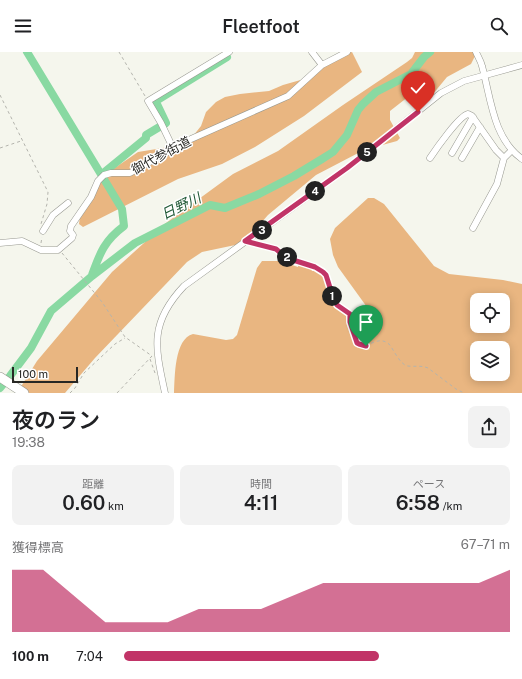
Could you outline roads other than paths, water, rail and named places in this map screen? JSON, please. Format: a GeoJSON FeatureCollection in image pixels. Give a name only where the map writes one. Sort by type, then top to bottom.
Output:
{"type":"FeatureCollection","features":[{"type":"Feature","properties":{"kind":"highway"},"geometry":{"type":"LineString","coordinates":[[0,377],[24,393]]}},
{"type":"Feature","properties":{"kind":"street"},"geometry":{"type":"LineString","coordinates":[[172,148],[161,123],[148,102],[229,52]]}},
{"type":"Feature","properties":{"kind":"street"},"geometry":{"type":"LineString","coordinates":[[312,52],[322,65]]}},
{"type":"Feature","properties":{"kind":"street","name":"御代参街道"},"geometry":{"type":"LineString","coordinates":[[0,243],[22,242],[40,250],[58,250],[72,238],[73,235],[70,231],[71,226],[103,177],[111,173],[130,173],[148,164],[172,148],[288,96],[322,65],[347,52]]}},
{"type":"Feature","properties":{"kind":"street"},"geometry":{"type":"LineString","coordinates":[[476,52],[482,66],[494,116],[500,133],[512,150],[522,159]]}},
{"type":"Feature","properties":{"kind":"street"},"geometry":{"type":"LineString","coordinates":[[165,393],[153,356],[158,330],[163,315],[174,296],[188,282],[347,168],[441,93],[456,84],[522,65]]}},
{"type":"Feature","properties":{"kind":"street"},"geometry":{"type":"LineString","coordinates":[[430,158],[462,117],[468,114],[473,117],[504,158]]}},
{"type":"Feature","properties":{"kind":"street"},"geometry":{"type":"LineString","coordinates":[[452,153],[473,117]]}},
{"type":"Feature","properties":{"kind":"street"},"geometry":{"type":"LineString","coordinates":[[462,158],[480,127]]}},
{"type":"Feature","properties":{"kind":"street"},"geometry":{"type":"LineString","coordinates":[[473,228],[497,184],[504,158],[512,150]]}},
{"type":"Feature","properties":{"kind":"street"},"geometry":{"type":"LineString","coordinates":[[43,230],[53,215],[68,202]]}},
{"type":"Feature","properties":{"kind":"waterway"},"geometry":{"type":"LineString","coordinates":[[27,52],[122,209],[124,226],[107,242],[92,275]]}},
{"type":"Feature","properties":{"kind":"waterway","name":"日野川"},"geometry":{"type":"LineString","coordinates":[[0,388],[31,348],[51,311],[92,276],[135,243],[210,205],[225,208],[259,194],[294,176],[333,152],[347,135],[358,110],[363,104],[376,92],[411,74],[424,57],[430,52]]}},
{"type":"Feature","properties":{"kind":"waterway"},"geometry":{"type":"LineString","coordinates":[[165,124],[166,123],[156,102],[227,57]]}},
{"type":"Feature","properties":{"kind":"waterway"},"geometry":{"type":"LineString","coordinates":[[102,174],[146,138],[146,135],[161,126]]}}]}
